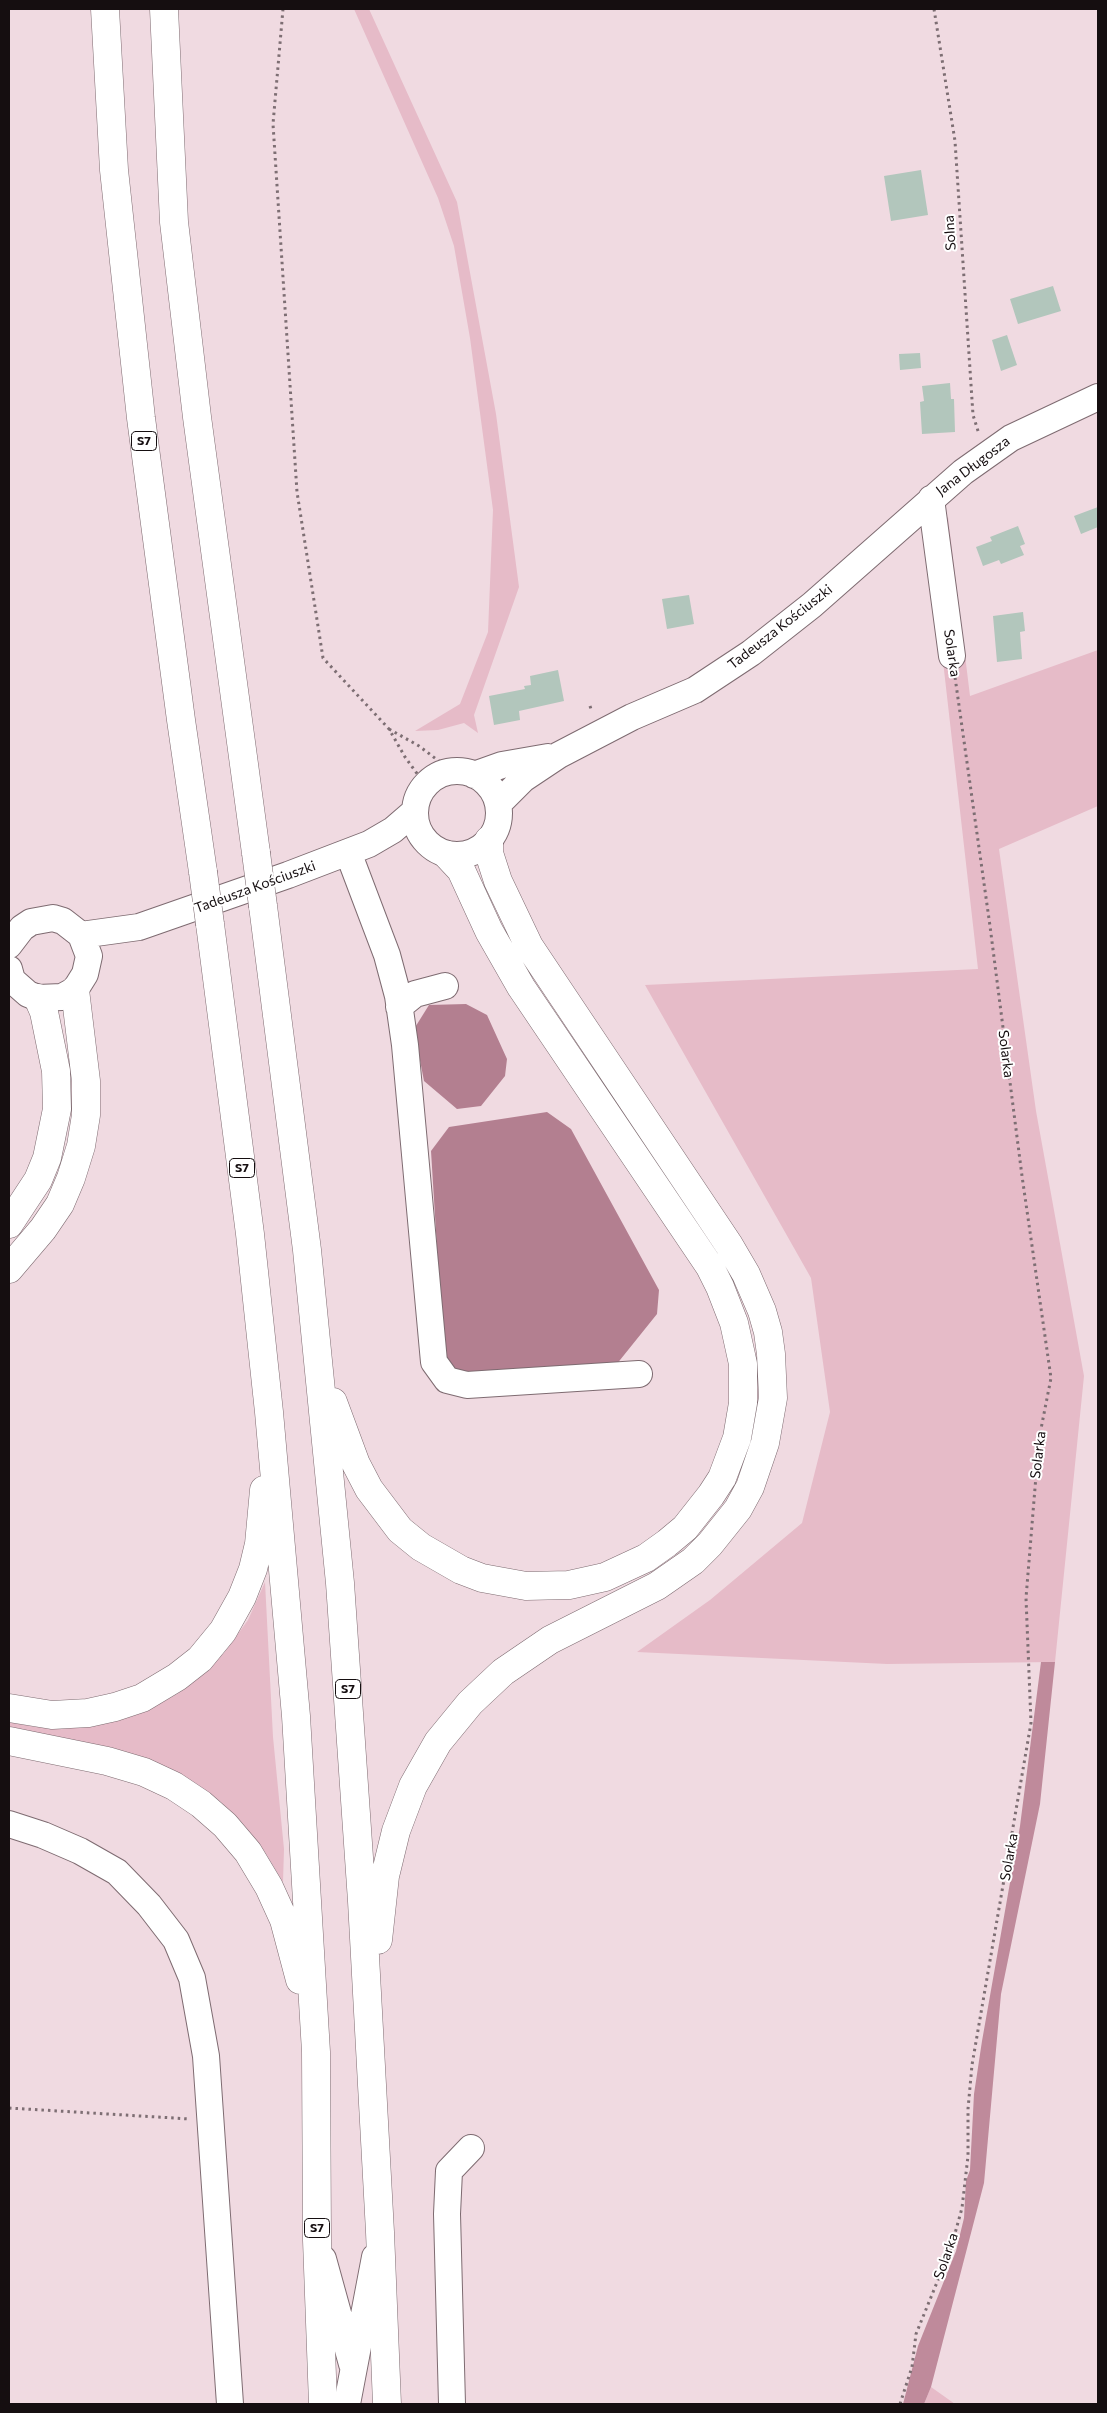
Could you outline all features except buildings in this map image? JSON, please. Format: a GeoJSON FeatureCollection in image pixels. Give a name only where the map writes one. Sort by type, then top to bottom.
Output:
{"type":"FeatureCollection","features":[{"type":"Feature","properties":{"kind":"highway","name":"S7"},"geometry":{"type":"LineString","coordinates":[[105,9],[114,170],[141,418],[249,1224],[269,1412],[296,1716],[316,2052],[317,2240],[324,2404]]}},
{"type":"Feature","properties":{"kind":"highway","name":"S7"},"geometry":{"type":"LineString","coordinates":[[164,9],[174,222],[197,417],[263,906],[319,1356],[346,1661],[369,2021],[387,2404]]}},
{"type":"Feature","properties":{"kind":"highway"},"geometry":{"type":"LineString","coordinates":[[369,2021],[385,1876],[390,1852],[413,1786],[438,1742],[470,1703],[503,1672],[550,1640],[657,1586],[693,1561],[710,1544],[738,1509],[750,1487],[765,1443],[773,1398],[772,1354],[768,1332],[746,1274],[729,1245],[529,946],[512,915],[492,867],[489,840]]}},
{"type":"Feature","properties":{"kind":"highway"},"geometry":{"type":"LineString","coordinates":[[319,1356],[356,1464],[381,1508],[400,1530],[440,1560],[482,1578],[503,1583],[546,1586],[578,1584],[605,1577],[646,1558],[685,1528],[701,1511],[722,1478],[737,1438],[743,1403],[743,1364],[734,1323],[710,1267],[522,987],[489,931],[461,870],[436,848]]}},
{"type":"Feature","properties":{"kind":"highway"},"geometry":{"type":"LineString","coordinates":[[9,1269],[43,1229],[60,1204],[72,1178],[81,1146],[86,1115],[86,1080],[75,990]]}},
{"type":"Feature","properties":{"kind":"highway"},"geometry":{"type":"LineString","coordinates":[[9,1224],[38,1180],[46,1158],[56,1116],[56,1071],[44,1012],[38,998]]}},
{"type":"Feature","properties":{"kind":"highway"},"geometry":{"type":"LineString","coordinates":[[9,1708],[52,1715],[88,1713],[142,1698],[177,1677],[200,1658],[223,1632],[242,1597],[253,1569],[262,1520],[269,1412]]}},
{"type":"Feature","properties":{"kind":"highway"},"geometry":{"type":"LineString","coordinates":[[9,1741],[106,1761],[144,1772],[174,1786],[201,1804],[225,1825],[248,1852],[269,1886],[284,1920],[297,1964],[316,2052]]}},
{"type":"Feature","properties":{"kind":"street","name":"Jana Długosza"},"geometry":{"type":"LineString","coordinates":[[930,498],[1011,438],[1098,397]]}},
{"type":"Feature","properties":{"kind":"street","name":"Solarka"},"geometry":{"type":"LineString","coordinates":[[930,498],[952,656]]}},
{"type":"Feature","properties":{"kind":"street","name":"Tadeusza Kościuszki"},"geometry":{"type":"LineString","coordinates":[[498,803],[523,779],[559,755],[632,718],[695,690],[751,653],[812,604],[930,498]]}},
{"type":"Feature","properties":{"kind":"street","name":"Tadeusza Kościuszki"},"geometry":{"type":"LineString","coordinates":[[464,773],[559,755]]}},
{"type":"Feature","properties":{"kind":"street"},"geometry":{"type":"LineString","coordinates":[[464,773],[493,790],[498,803],[497,822],[489,840],[475,851],[462,855],[436,848],[417,827],[415,811],[418,800],[426,786],[440,775],[464,773]]}},
{"type":"Feature","properties":{"kind":"street","name":"Tadeusza Kościuszki"},"geometry":{"type":"LineString","coordinates":[[85,945],[359,848],[393,830],[415,811]]}},
{"type":"Feature","properties":{"kind":"street","name":"Tadeusza Kościuszki"},"geometry":{"type":"LineString","coordinates":[[359,848],[415,840],[436,848]]}},
{"type":"Feature","properties":{"kind":"street"},"geometry":{"type":"LineString","coordinates":[[359,848],[387,955],[406,1045],[434,1362],[447,1380],[467,1385],[639,1374]]}},
{"type":"Feature","properties":{"kind":"street"},"geometry":{"type":"LineString","coordinates":[[9,944],[22,928],[42,919],[63,921],[85,945],[85,974],[75,990],[62,997],[38,998],[28,994],[10,976]]}},
{"type":"Feature","properties":{"kind":"street"},"geometry":{"type":"LineString","coordinates":[[399,1007],[415,994],[445,986]]}},
{"type":"Feature","properties":{"kind":"street"},"geometry":{"type":"LineString","coordinates":[[9,1824],[80,1851],[117,1872],[149,1905],[176,1940],[192,1978],[206,2056],[230,2404]]}},
{"type":"Feature","properties":{"kind":"street"},"geometry":{"type":"LineString","coordinates":[[452,2404],[447,2214],[449,2172],[471,2148]]}},
{"type":"Feature","properties":{"kind":"street"},"geometry":{"type":"LineString","coordinates":[[347,2404],[380,2232]]}},
{"type":"Feature","properties":{"kind":"street"},"geometry":{"type":"LineString","coordinates":[[317,2240],[363,2404]]}},
{"type":"Feature","properties":{"kind":"path"},"geometry":{"type":"LineString","coordinates":[[282,9],[273,124],[297,492],[323,658],[389,729],[405,757],[426,786]]}},
{"type":"Feature","properties":{"kind":"path","name":"Solna"},"geometry":{"type":"LineString","coordinates":[[934,9],[955,141],[973,415],[986,456]]}},
{"type":"Feature","properties":{"kind":"path","name":"Solarka"},"geometry":{"type":"LineString","coordinates":[[900,2404],[912,2367],[916,2334],[951,2248],[962,2208],[968,2156],[972,2065],[1031,1723],[1026,1598],[1039,1439],[1051,1378],[952,656]]}},
{"type":"Feature","properties":{"kind":"path"},"geometry":{"type":"LineString","coordinates":[[389,729],[464,773]]}},
{"type":"Feature","properties":{"kind":"path"},"geometry":{"type":"LineString","coordinates":[[9,2108],[210,2120]]}},
{"type":"Feature","properties":{"kind":"shaded area"},"geometry":{"type":"Polygon","coordinates":[[[354,9],[369,9],[457,202],[496,414],[519,587],[474,715],[478,733],[464,723],[438,730],[415,731],[460,704],[488,632],[493,510],[470,338],[454,246],[438,198],[354,9]]]}},
{"type":"Feature","properties":{"kind":"shaded area"},"geometry":{"type":"Polygon","coordinates":[[[948,517],[970,696],[1098,650],[1098,806],[999,849],[1036,1111],[1084,1376],[1055,1662],[887,1664],[637,1652],[710,1600],[802,1523],[830,1412],[811,1278],[645,985],[978,969],[929,538],[948,517]]]}},
{"type":"Feature","properties":{"kind":"shaded area"},"geometry":{"type":"Polygon","coordinates":[[[466,1004],[487,1015],[507,1059],[505,1076],[481,1106],[457,1109],[424,1081],[414,1029],[429,1005],[466,1004]]]}},
{"type":"Feature","properties":{"kind":"shaded area"},"geometry":{"type":"Polygon","coordinates":[[[547,1112],[571,1129],[659,1290],[657,1314],[616,1365],[466,1378],[444,1361],[431,1151],[449,1127],[547,1112]]]}},
{"type":"Feature","properties":{"kind":"shaded area"},"geometry":{"type":"Polygon","coordinates":[[[265,1582],[273,1737],[284,1849],[283,1882],[265,1852],[243,1824],[221,1802],[197,1784],[170,1769],[9,1728],[9,1722],[35,1727],[64,1728],[98,1725],[154,1707],[177,1694],[205,1672],[224,1653],[248,1620],[265,1582]]]}},
{"type":"Feature","properties":{"kind":"shaded area"},"geometry":{"type":"Polygon","coordinates":[[[1041,1662],[1055,1662],[1040,1804],[1001,1994],[984,2183],[931,2387],[924,2404],[903,2404],[918,2346],[956,2251],[964,2218],[966,2181],[970,2170],[974,2094],[1020,1826],[1041,1662]]]}},
{"type":"Feature","properties":{"kind":"shaded area"},"geometry":{"type":"Polygon","coordinates":[[[931,2387],[955,2404],[924,2404],[931,2387]]]}}]}
